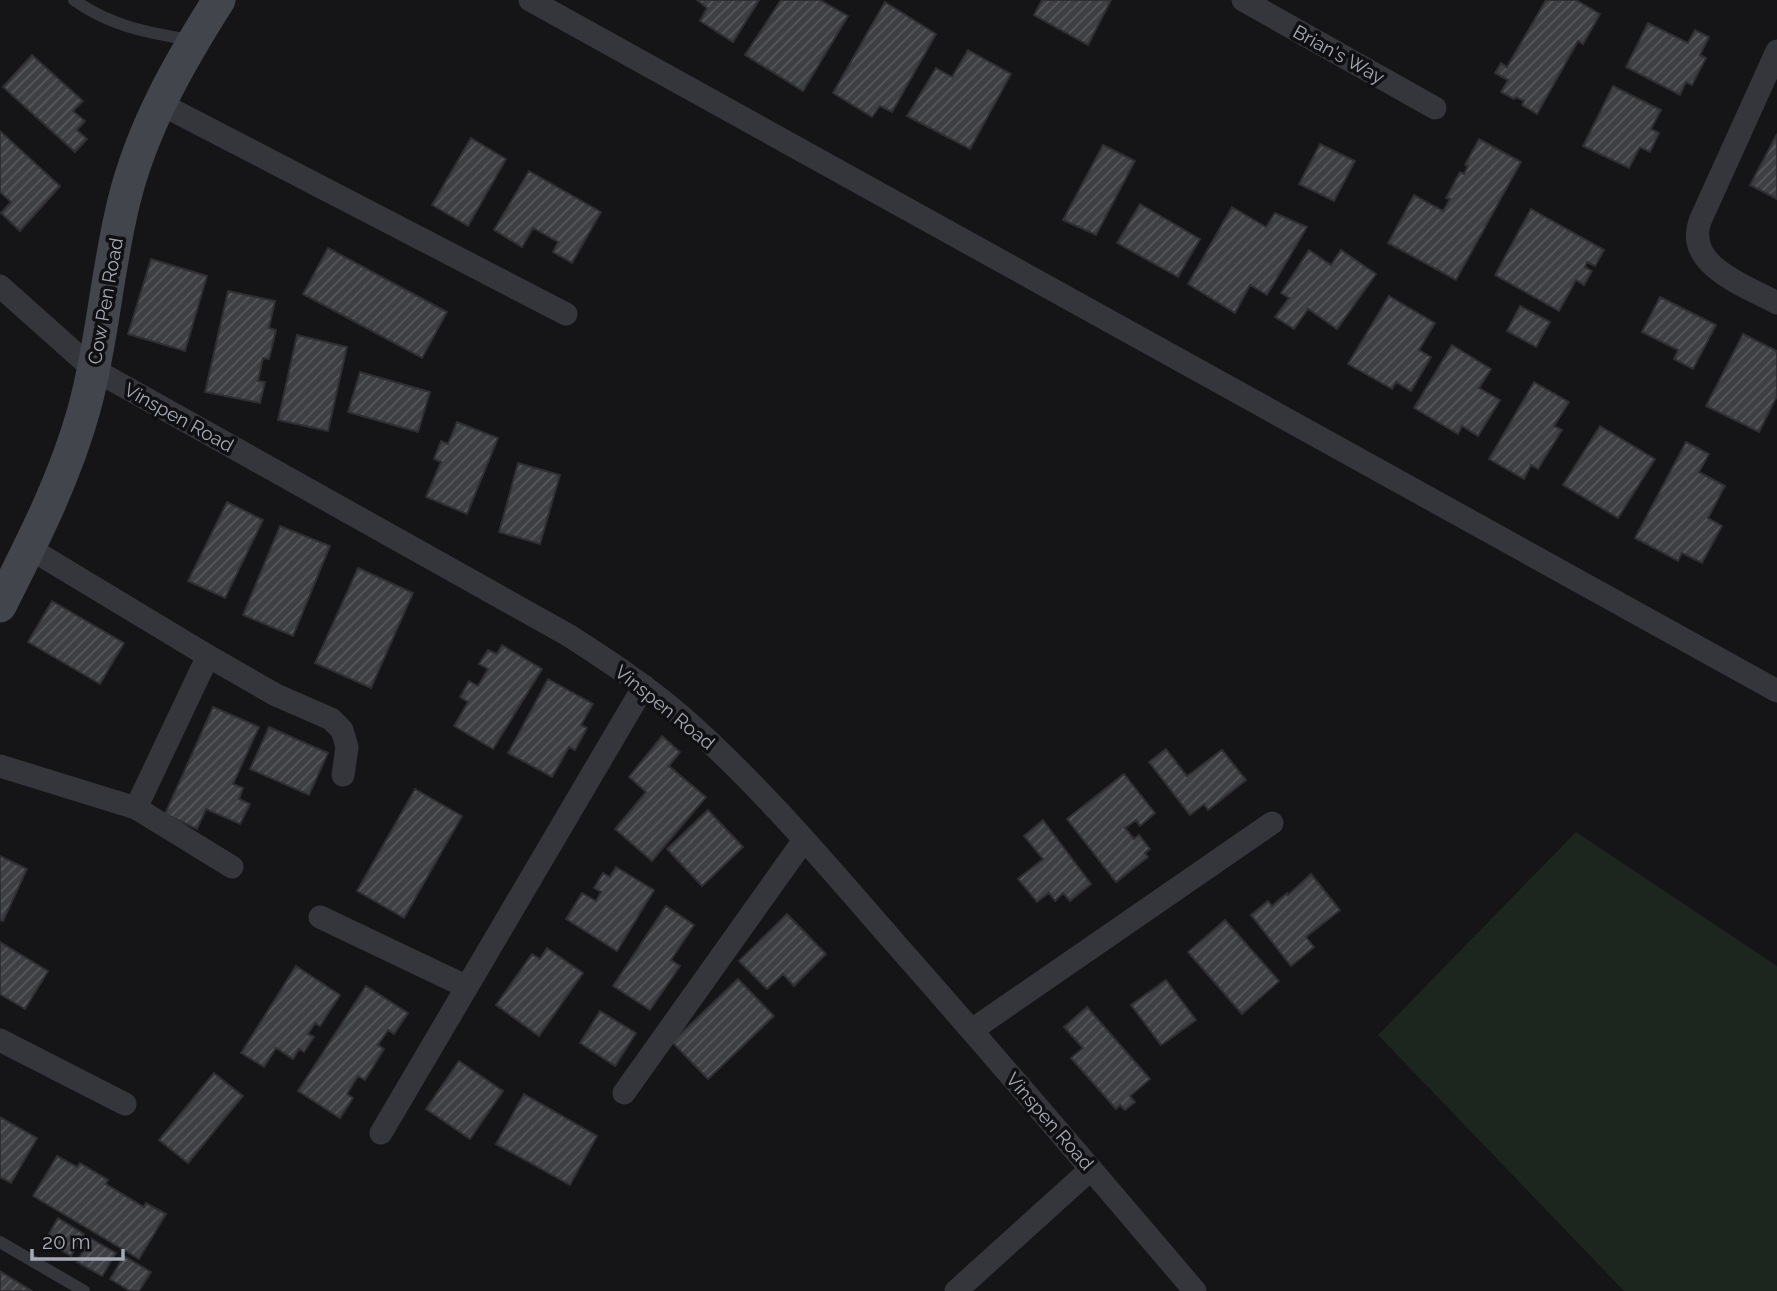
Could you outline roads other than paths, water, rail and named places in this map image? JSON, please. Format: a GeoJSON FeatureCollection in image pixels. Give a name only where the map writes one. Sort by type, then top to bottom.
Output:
{"type":"FeatureCollection","features":[{"type":"Feature","properties":{"kind":"main road","name":"Cow Pen Road"},"geometry":{"type":"LineString","coordinates":[[0,606],[58,485],[86,404],[125,199],[141,149],[159,103],[219,0]]}},
{"type":"Feature","properties":{"kind":"street"},"geometry":{"type":"LineString","coordinates":[[530,0],[1777,691]]}},
{"type":"Feature","properties":{"kind":"street","name":"Brian's Way"},"geometry":{"type":"LineString","coordinates":[[1243,0],[1435,108]]}},
{"type":"Feature","properties":{"kind":"street"},"geometry":{"type":"LineString","coordinates":[[1777,51],[1700,221],[1696,238],[1700,253],[1713,266],[1777,303]]}},
{"type":"Feature","properties":{"kind":"street"},"geometry":{"type":"LineString","coordinates":[[159,103],[566,314]]}},
{"type":"Feature","properties":{"kind":"street","name":"Vinspen Road"},"geometry":{"type":"LineString","coordinates":[[0,286],[93,369],[568,635],[645,686],[680,715],[733,765],[804,839],[1195,1291]]}},
{"type":"Feature","properties":{"kind":"street"},"geometry":{"type":"LineString","coordinates":[[29,548],[276,695],[331,719],[342,730],[347,747],[343,775]]}},
{"type":"Feature","properties":{"kind":"street"},"geometry":{"type":"LineString","coordinates":[[136,808],[208,656]]}},
{"type":"Feature","properties":{"kind":"street"},"geometry":{"type":"LineString","coordinates":[[381,1133],[645,686]]}},
{"type":"Feature","properties":{"kind":"street"},"geometry":{"type":"LineString","coordinates":[[0,766],[136,808],[232,867]]}},
{"type":"Feature","properties":{"kind":"street"},"geometry":{"type":"LineString","coordinates":[[972,1030],[1272,824]]}},
{"type":"Feature","properties":{"kind":"street"},"geometry":{"type":"LineString","coordinates":[[624,1093],[804,839]]}},
{"type":"Feature","properties":{"kind":"street"},"geometry":{"type":"LineString","coordinates":[[320,916],[467,988]]}},
{"type":"Feature","properties":{"kind":"street"},"geometry":{"type":"LineString","coordinates":[[0,1040],[125,1104]]}},
{"type":"Feature","properties":{"kind":"street"},"geometry":{"type":"LineString","coordinates":[[956,1291],[1091,1170]]}},
{"type":"Feature","properties":{"kind":"lane"},"geometry":{"type":"LineString","coordinates":[[74,0],[94,15],[126,28],[194,40]]}},
{"type":"Feature","properties":{"kind":"lane"},"geometry":{"type":"LineString","coordinates":[[0,1242],[84,1291]]}}]}
